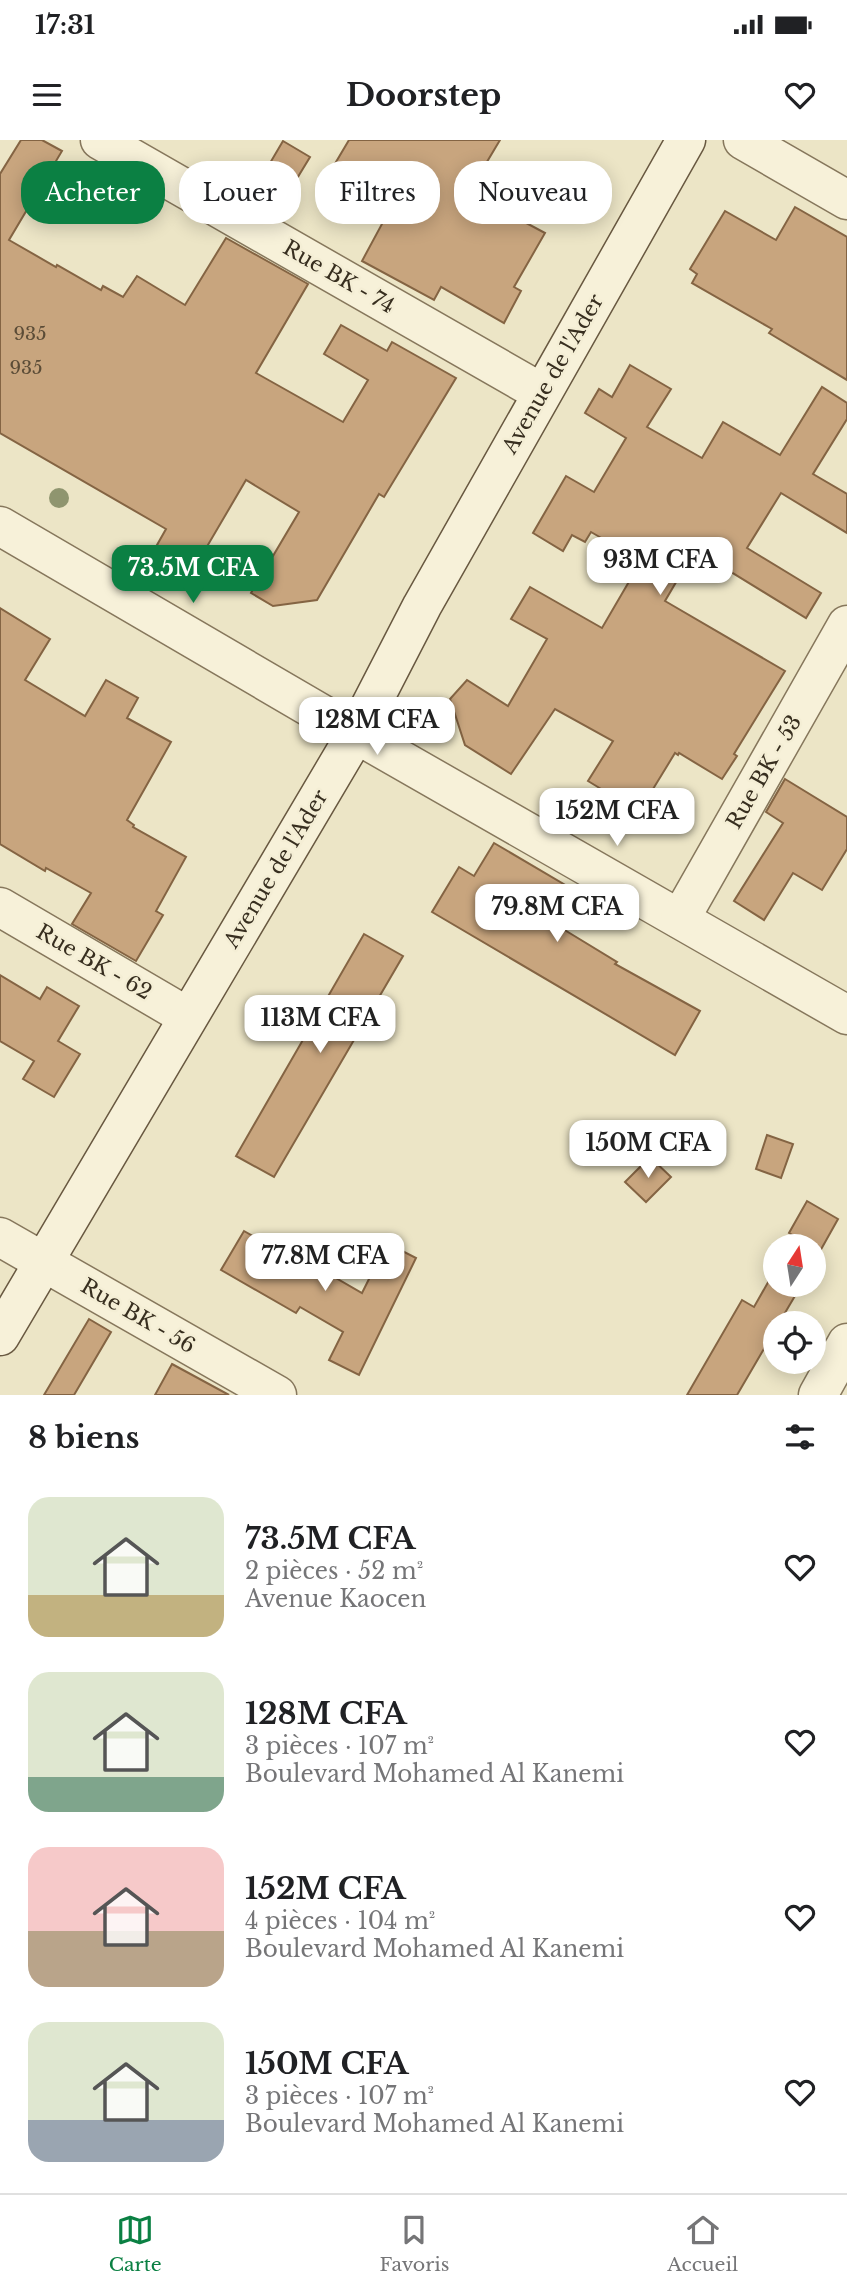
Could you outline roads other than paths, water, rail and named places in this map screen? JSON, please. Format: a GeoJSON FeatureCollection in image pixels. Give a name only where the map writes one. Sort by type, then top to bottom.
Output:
{"type":"FeatureCollection","features":[{"type":"Feature","properties":{"kind":"street","name":"Rue BK - 74"},"geometry":{"type":"LineString","coordinates":[[100,140],[542,393]]}},
{"type":"Feature","properties":{"kind":"street","name":"Avenue de l'Ader"},"geometry":{"type":"LineString","coordinates":[[0,1336],[356,734],[422,606],[686,140]]}},
{"type":"Feature","properties":{"kind":"street"},"geometry":{"type":"LineString","coordinates":[[743,140],[847,200]]}},
{"type":"Feature","properties":{"kind":"street"},"geometry":{"type":"LineString","coordinates":[[0,526],[356,734],[847,1015]]}},
{"type":"Feature","properties":{"kind":"street","name":"Rue BK - 53"},"geometry":{"type":"LineString","coordinates":[[680,919],[847,625]]}},
{"type":"Feature","properties":{"kind":"street","name":"Rue BK - 62"},"geometry":{"type":"LineString","coordinates":[[0,907],[188,1017]]}},
{"type":"Feature","properties":{"kind":"street","name":"Rue BK - 56"},"geometry":{"type":"LineString","coordinates":[[0,1237],[277,1395]]}},
{"type":"Feature","properties":{"kind":"street"},"geometry":{"type":"LineString","coordinates":[[818,1395],[847,1343]]}}]}
